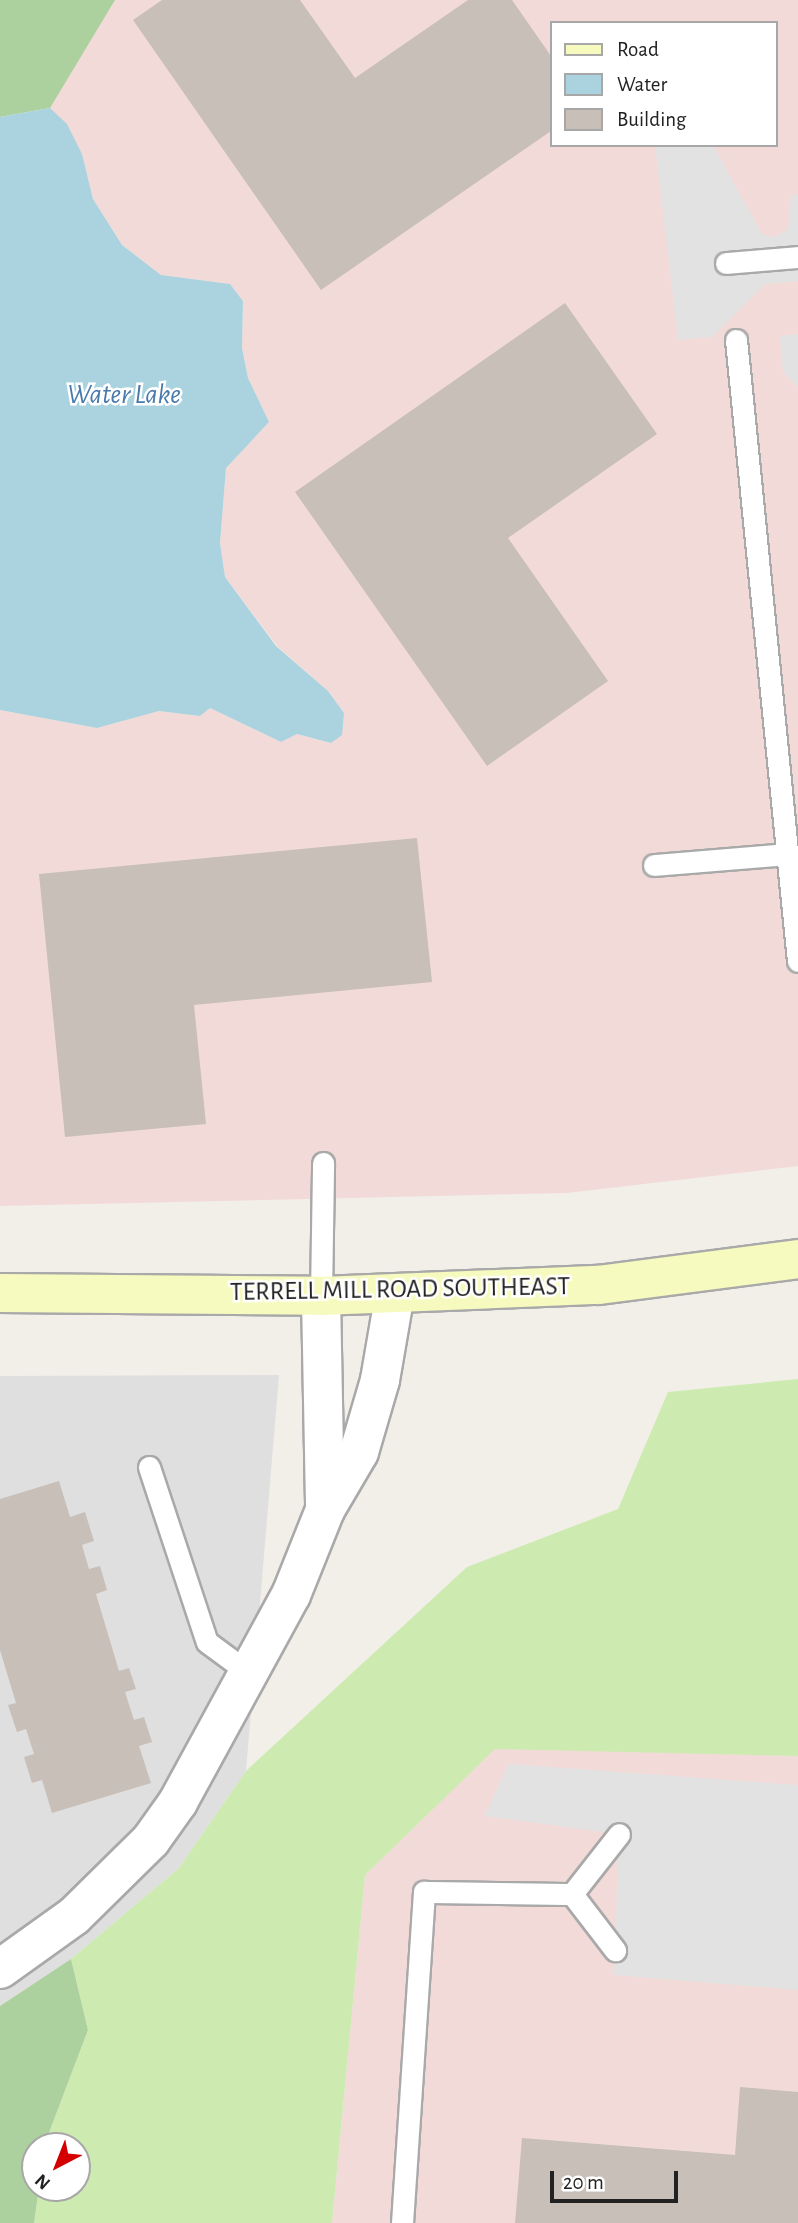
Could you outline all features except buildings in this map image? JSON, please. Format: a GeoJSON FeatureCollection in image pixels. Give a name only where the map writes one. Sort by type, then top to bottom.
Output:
{"type":"FeatureCollection","features":[{"type":"Feature","properties":{"kind":"main road","name":"TERRELL MILL ROAD SOUTHEAST"},"geometry":{"type":"LineString","coordinates":[[0,1293],[321,1296],[599,1285],[798,1259]]}},
{"type":"Feature","properties":{"kind":"street"},"geometry":{"type":"LineString","coordinates":[[0,1969],[74,1916],[151,1840],[178,1802],[291,1595],[325,1510],[359,1452],[380,1380],[394,1293]]}},
{"type":"Feature","properties":{"kind":"street"},"geometry":{"type":"LineString","coordinates":[[321,1296],[325,1510]]}},
{"type":"Feature","properties":{"kind":"lane"},"geometry":{"type":"LineString","coordinates":[[726,263],[798,257]]}},
{"type":"Feature","properties":{"kind":"lane"},"geometry":{"type":"LineString","coordinates":[[736,340],[787,853],[794,883],[798,961]]}},
{"type":"Feature","properties":{"kind":"lane"},"geometry":{"type":"LineString","coordinates":[[654,865],[787,853]]}},
{"type":"Feature","properties":{"kind":"lane"},"geometry":{"type":"LineString","coordinates":[[321,1296],[323,1163]]}},
{"type":"Feature","properties":{"kind":"lane"},"geometry":{"type":"LineString","coordinates":[[149,1467],[207,1642],[249,1673]]}},
{"type":"Feature","properties":{"kind":"lane"},"geometry":{"type":"LineString","coordinates":[[572,1894],[619,1834]]}},
{"type":"Feature","properties":{"kind":"lane"},"geometry":{"type":"LineString","coordinates":[[402,2223],[424,1892],[572,1894]]}},
{"type":"Feature","properties":{"kind":"lane"},"geometry":{"type":"LineString","coordinates":[[572,1894],[615,1950]]}},
{"type":"Feature","properties":{"kind":"shaded area"},"geometry":{"type":"Polygon","coordinates":[[[0,0],[798,0],[798,1166],[567,1193],[0,1206],[0,710],[97,728],[159,711],[200,716],[210,708],[281,742],[297,734],[330,743],[344,713],[328,691],[277,646],[225,577],[220,543],[226,467],[269,422],[248,378],[242,348],[243,301],[230,284],[161,275],[122,245],[93,199],[82,154],[50,108],[0,0]]]}},
{"type":"Feature","properties":{"kind":"shaded area"},"geometry":{"type":"Polygon","coordinates":[[[655,147],[714,147],[762,234],[774,237],[788,230],[791,195],[798,194],[798,281],[765,284],[712,337],[678,340],[655,147]]]}},
{"type":"Feature","properties":{"kind":"shaded area"},"geometry":{"type":"Polygon","coordinates":[[[798,334],[798,387],[783,372],[780,336],[798,334]]]}},
{"type":"Feature","properties":{"kind":"shaded area"},"geometry":{"type":"Polygon","coordinates":[[[279,1375],[246,1771],[179,1868],[71,1959],[0,2006],[0,1376],[279,1375]]]}},
{"type":"Feature","properties":{"kind":"shaded area"},"geometry":{"type":"Polygon","coordinates":[[[495,1748],[798,1756],[798,2223],[332,2223],[365,1875],[495,1748]]]}},
{"type":"Feature","properties":{"kind":"shaded area"},"geometry":{"type":"Polygon","coordinates":[[[509,1764],[798,1785],[798,1990],[614,1975],[619,1834],[484,1816],[509,1764]]]}},
{"type":"Feature","properties":{"kind":"green space"},"geometry":{"type":"Polygon","coordinates":[[[0,0],[115,0],[50,108],[0,117],[0,0]]]}},
{"type":"Feature","properties":{"kind":"green space"},"geometry":{"type":"Polygon","coordinates":[[[798,1379],[798,1756],[495,1749],[365,1875],[332,2223],[34,2223],[37,2202],[91,2202],[91,2132],[49,2132],[88,2030],[71,1959],[179,1868],[246,1771],[467,1567],[618,1509],[668,1392],[798,1379]]]}},
{"type":"Feature","properties":{"kind":"green space"},"geometry":{"type":"Polygon","coordinates":[[[71,1959],[88,2030],[49,2132],[21,2132],[21,2202],[37,2202],[34,2223],[0,2223],[0,2006],[71,1959]]]}},
{"type":"Feature","properties":{"kind":"water","name":"Water Lake"},"geometry":{"type":"Polygon","coordinates":[[[50,108],[67,124],[82,154],[93,199],[122,245],[161,275],[230,284],[243,301],[242,348],[248,378],[269,422],[226,468],[220,543],[225,577],[276,646],[328,691],[344,713],[342,735],[331,743],[297,734],[281,742],[210,708],[200,716],[159,711],[97,728],[0,710],[0,117],[50,108]]]}}]}
